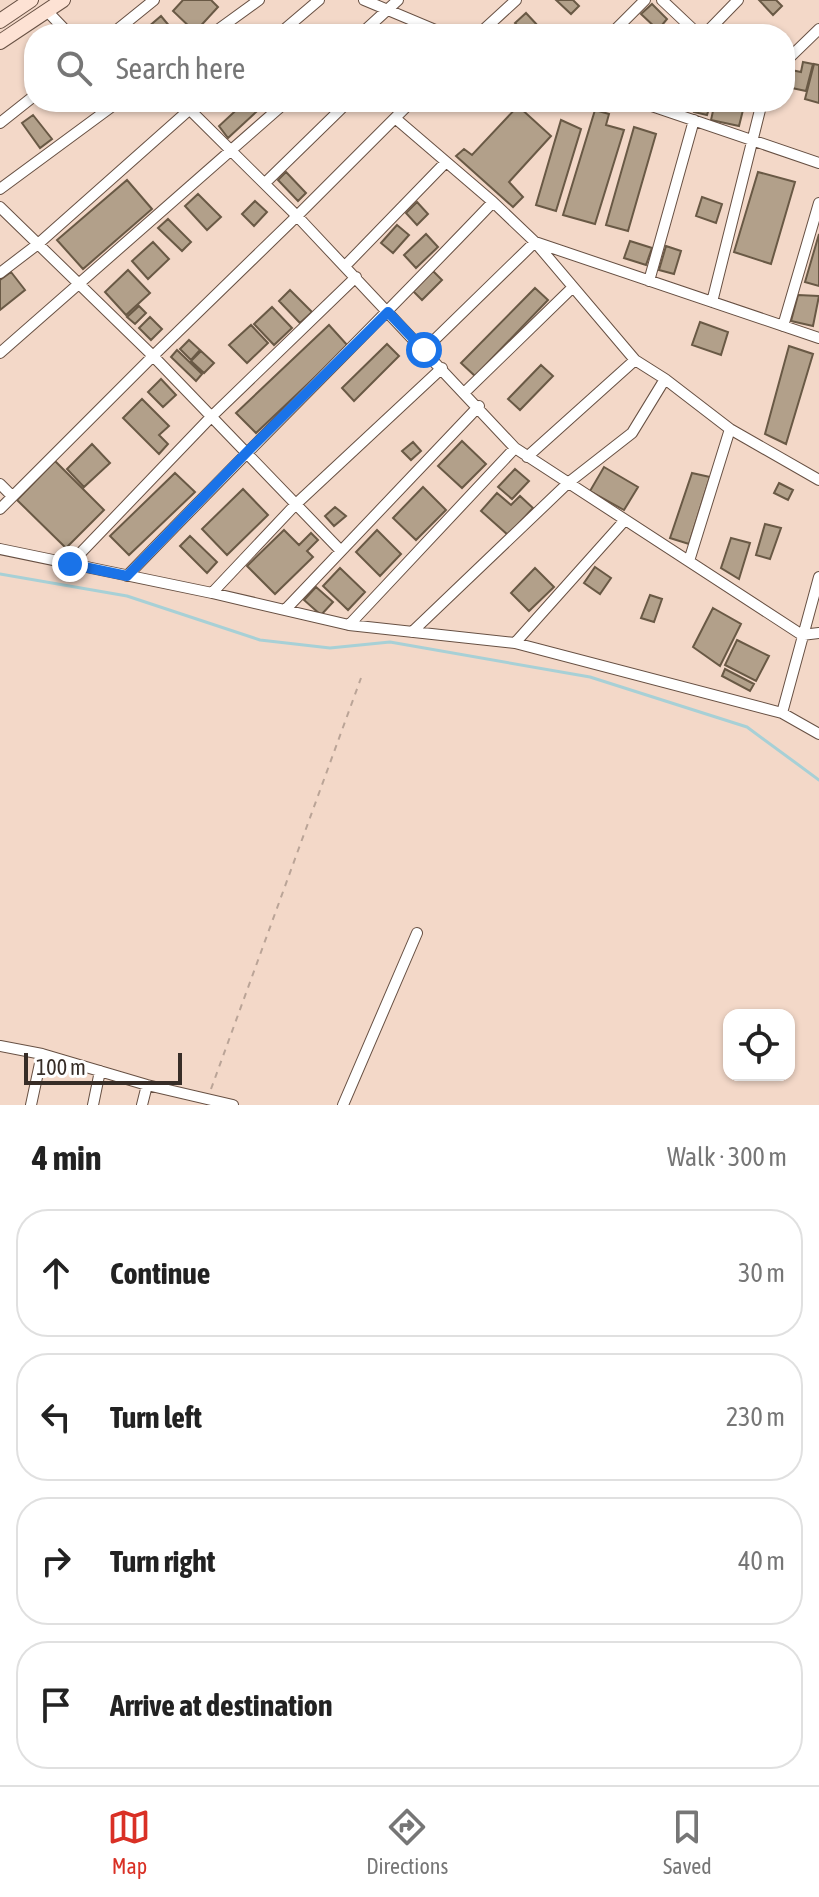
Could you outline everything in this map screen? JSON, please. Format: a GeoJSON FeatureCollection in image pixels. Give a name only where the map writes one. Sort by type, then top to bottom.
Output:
{"type":"FeatureCollection","features":[{"type":"Feature","properties":{"kind":"main road"},"geometry":{"type":"LineString","coordinates":[[0,21],[31,0]]}},
{"type":"Feature","properties":{"kind":"main road"},"geometry":{"type":"LineString","coordinates":[[27,24],[63,0]]}},
{"type":"Feature","properties":{"kind":"main road"},"geometry":{"type":"LineString","coordinates":[[0,42],[24,26]]}},
{"type":"Feature","properties":{"kind":"street"},"geometry":{"type":"LineString","coordinates":[[126,24],[154,0]]}},
{"type":"Feature","properties":{"kind":"street"},"geometry":{"type":"LineString","coordinates":[[226,24],[259,0]]}},
{"type":"Feature","properties":{"kind":"street"},"geometry":{"type":"LineString","coordinates":[[291,24],[319,0]]}},
{"type":"Feature","properties":{"kind":"street"},"geometry":{"type":"LineString","coordinates":[[364,0],[413,24]]}},
{"type":"Feature","properties":{"kind":"street"},"geometry":{"type":"LineString","coordinates":[[372,24],[398,0]]}},
{"type":"Feature","properties":{"kind":"street"},"geometry":{"type":"LineString","coordinates":[[490,24],[516,0]]}},
{"type":"Feature","properties":{"kind":"street"},"geometry":{"type":"LineString","coordinates":[[621,24],[645,0]]}},
{"type":"Feature","properties":{"kind":"street"},"geometry":{"type":"LineString","coordinates":[[662,0],[687,24]]}},
{"type":"Feature","properties":{"kind":"street"},"geometry":{"type":"LineString","coordinates":[[715,24],[738,0]]}},
{"type":"Feature","properties":{"kind":"street"},"geometry":{"type":"LineString","coordinates":[[47,11],[59,24]]}},
{"type":"Feature","properties":{"kind":"street"},"geometry":{"type":"LineString","coordinates":[[795,52],[819,29]]}},
{"type":"Feature","properties":{"kind":"street"},"geometry":{"type":"LineString","coordinates":[[0,123],[24,104]]}},
{"type":"Feature","properties":{"kind":"street"},"geometry":{"type":"LineString","coordinates":[[0,189],[104,112]]}},
{"type":"Feature","properties":{"kind":"street"},"geometry":{"type":"LineString","coordinates":[[0,273],[38,244],[181,112]]}},
{"type":"Feature","properties":{"kind":"street"},"geometry":{"type":"LineString","coordinates":[[197,112],[479,406],[515,448],[802,635],[819,633]]}},
{"type":"Feature","properties":{"kind":"street"},"geometry":{"type":"LineString","coordinates":[[0,353],[275,112]]}},
{"type":"Feature","properties":{"kind":"street"},"geometry":{"type":"LineString","coordinates":[[265,183],[338,112]]}},
{"type":"Feature","properties":{"kind":"street"},"geometry":{"type":"LineString","coordinates":[[0,509],[401,112]]}},
{"type":"Feature","properties":{"kind":"street"},"geometry":{"type":"LineString","coordinates":[[679,112],[694,120],[819,163]]}},
{"type":"Feature","properties":{"kind":"street"},"geometry":{"type":"LineString","coordinates":[[712,302],[760,112]]}},
{"type":"Feature","properties":{"kind":"street"},"geometry":{"type":"LineString","coordinates":[[395,118],[535,242],[635,360],[730,429],[819,480]]}},
{"type":"Feature","properties":{"kind":"street"},"geometry":{"type":"LineString","coordinates":[[649,281],[694,120]]}},
{"type":"Feature","properties":{"kind":"street"},"geometry":{"type":"LineString","coordinates":[[345,266],[446,162]]}},
{"type":"Feature","properties":{"kind":"street"},"geometry":{"type":"LineString","coordinates":[[127,576],[493,202]]}},
{"type":"Feature","properties":{"kind":"street"},"geometry":{"type":"LineString","coordinates":[[783,326],[819,203]]}},
{"type":"Feature","properties":{"kind":"street"},"geometry":{"type":"LineString","coordinates":[[0,207],[153,356],[340,550]]}},
{"type":"Feature","properties":{"kind":"street"},"geometry":{"type":"LineString","coordinates":[[535,242],[819,338]]}},
{"type":"Feature","properties":{"kind":"street"},"geometry":{"type":"LineString","coordinates":[[424,350],[535,242]]}},
{"type":"Feature","properties":{"kind":"street"},"geometry":{"type":"LineString","coordinates":[[70,564],[211,417],[356,277]]}},
{"type":"Feature","properties":{"kind":"street"},"geometry":{"type":"LineString","coordinates":[[465,392],[573,287]]}},
{"type":"Feature","properties":{"kind":"street"},"geometry":{"type":"LineString","coordinates":[[527,457],[635,360]]}},
{"type":"Feature","properties":{"kind":"street"},"geometry":{"type":"LineString","coordinates":[[212,593],[296,504],[442,368]]}},
{"type":"Feature","properties":{"kind":"street"},"geometry":{"type":"LineString","coordinates":[[412,632],[568,483],[632,433],[665,379]]}},
{"type":"Feature","properties":{"kind":"street"},"geometry":{"type":"LineString","coordinates":[[285,610],[479,406]]}},
{"type":"Feature","properties":{"kind":"street"},"geometry":{"type":"LineString","coordinates":[[689,561],[730,429]]}},
{"type":"Feature","properties":{"kind":"street"},"geometry":{"type":"LineString","coordinates":[[349,625],[515,448]]}},
{"type":"Feature","properties":{"kind":"street"},"geometry":{"type":"LineString","coordinates":[[0,484],[11,495]]}},
{"type":"Feature","properties":{"kind":"street"},"geometry":{"type":"LineString","coordinates":[[515,643],[625,520]]}},
{"type":"Feature","properties":{"kind":"street"},"geometry":{"type":"LineString","coordinates":[[0,549],[349,625],[515,643],[782,713],[819,734]]}},
{"type":"Feature","properties":{"kind":"street"},"geometry":{"type":"LineString","coordinates":[[782,713],[819,577]]}},
{"type":"Feature","properties":{"kind":"street"},"geometry":{"type":"LineString","coordinates":[[343,1105],[417,933]]}},
{"type":"Feature","properties":{"kind":"street"},"geometry":{"type":"LineString","coordinates":[[0,1046],[42,1054],[202,1100],[233,1105]]}},
{"type":"Feature","properties":{"kind":"street"},"geometry":{"type":"LineString","coordinates":[[31,1105],[42,1054]]}},
{"type":"Feature","properties":{"kind":"street"},"geometry":{"type":"LineString","coordinates":[[93,1105],[100,1071]]}},
{"type":"Feature","properties":{"kind":"street"},"geometry":{"type":"LineString","coordinates":[[142,1105],[147,1085]]}},
{"type":"Feature","properties":{"kind":"path"},"geometry":{"type":"LineString","coordinates":[[202,1100],[361,678]]}},
{"type":"Feature","properties":{"kind":"building"},"geometry":{"type":"Polygon","coordinates":[[[183,0],[211,0],[218,7],[202,24],[187,24],[173,11],[183,0]]]}},
{"type":"Feature","properties":{"kind":"building"},"geometry":{"type":"Polygon","coordinates":[[[556,0],[573,0],[579,6],[571,14],[556,0]]]}},
{"type":"Feature","properties":{"kind":"building"},"geometry":{"type":"Polygon","coordinates":[[[759,0],[776,0],[782,6],[773,15],[759,0]]]}},
{"type":"Feature","properties":{"kind":"building"},"geometry":{"type":"Polygon","coordinates":[[[652,4],[667,19],[663,24],[652,24],[641,14],[652,4]]]}},
{"type":"Feature","properties":{"kind":"building"},"geometry":{"type":"Polygon","coordinates":[[[526,13],[536,24],[516,24],[526,13]]]}},
{"type":"Feature","properties":{"kind":"building"},"geometry":{"type":"Polygon","coordinates":[[[161,16],[168,24],[152,24],[161,16]]]}},
{"type":"Feature","properties":{"kind":"building"},"geometry":{"type":"Polygon","coordinates":[[[803,62],[813,64],[806,91],[795,89],[795,71],[801,72],[803,62]]]}},
{"type":"Feature","properties":{"kind":"building"},"geometry":{"type":"Polygon","coordinates":[[[814,64],[819,65],[819,103],[805,99],[814,64]]]}},
{"type":"Feature","properties":{"kind":"building"},"geometry":{"type":"Polygon","coordinates":[[[234,112],[256,112],[228,138],[219,126],[234,112]]]}},
{"type":"Feature","properties":{"kind":"building"},"geometry":{"type":"Polygon","coordinates":[[[512,112],[525,112],[551,136],[509,182],[523,197],[513,207],[456,156],[464,149],[472,155],[512,112]]]}},
{"type":"Feature","properties":{"kind":"building"},"geometry":{"type":"Polygon","coordinates":[[[594,112],[609,114],[606,125],[624,130],[595,224],[563,215],[594,112]]]}},
{"type":"Feature","properties":{"kind":"building"},"geometry":{"type":"Polygon","coordinates":[[[713,112],[742,112],[739,126],[711,120],[713,112]]]}},
{"type":"Feature","properties":{"kind":"building"},"geometry":{"type":"Polygon","coordinates":[[[33,115],[52,139],[40,148],[22,123],[33,115]]]}},
{"type":"Feature","properties":{"kind":"building"},"geometry":{"type":"Polygon","coordinates":[[[561,120],[581,129],[556,211],[536,205],[561,120]]]}},
{"type":"Feature","properties":{"kind":"building"},"geometry":{"type":"Polygon","coordinates":[[[634,127],[656,134],[628,231],[606,225],[634,127]]]}},
{"type":"Feature","properties":{"kind":"building"},"geometry":{"type":"Polygon","coordinates":[[[286,172],[306,193],[298,201],[278,180],[286,172]]]}},
{"type":"Feature","properties":{"kind":"building"},"geometry":{"type":"Polygon","coordinates":[[[758,172],[795,182],[771,264],[734,252],[758,172]]]}},
{"type":"Feature","properties":{"kind":"building"},"geometry":{"type":"Polygon","coordinates":[[[127,180],[152,209],[83,269],[57,240],[127,180]]]}},
{"type":"Feature","properties":{"kind":"building"},"geometry":{"type":"Polygon","coordinates":[[[198,194],[221,217],[207,230],[185,206],[198,194]]]}},
{"type":"Feature","properties":{"kind":"building"},"geometry":{"type":"Polygon","coordinates":[[[702,197],[722,204],[716,223],[696,216],[702,197]]]}},
{"type":"Feature","properties":{"kind":"building"},"geometry":{"type":"Polygon","coordinates":[[[255,201],[267,212],[254,226],[242,214],[255,201]]]}},
{"type":"Feature","properties":{"kind":"building"},"geometry":{"type":"Polygon","coordinates":[[[417,202],[428,214],[417,225],[406,213],[417,202]]]}},
{"type":"Feature","properties":{"kind":"building"},"geometry":{"type":"Polygon","coordinates":[[[168,219],[191,242],[182,251],[158,228],[168,219]]]}},
{"type":"Feature","properties":{"kind":"building"},"geometry":{"type":"Polygon","coordinates":[[[397,225],[409,235],[393,253],[381,243],[397,225]]]}},
{"type":"Feature","properties":{"kind":"building"},"geometry":{"type":"Polygon","coordinates":[[[426,234],[438,247],[416,268],[404,255],[426,234]]]}},
{"type":"Feature","properties":{"kind":"building"},"geometry":{"type":"Polygon","coordinates":[[[819,234],[819,286],[805,282],[819,234]]]}},
{"type":"Feature","properties":{"kind":"building"},"geometry":{"type":"Polygon","coordinates":[[[630,241],[652,248],[646,265],[624,258],[630,241]]]}},
{"type":"Feature","properties":{"kind":"building"},"geometry":{"type":"Polygon","coordinates":[[[153,242],[169,259],[148,279],[132,261],[153,242]]]}},
{"type":"Feature","properties":{"kind":"building"},"geometry":{"type":"Polygon","coordinates":[[[666,246],[681,251],[674,274],[659,270],[666,246]]]}},
{"type":"Feature","properties":{"kind":"building"},"geometry":{"type":"Polygon","coordinates":[[[128,270],[150,293],[126,315],[105,292],[128,270]]]}},
{"type":"Feature","properties":{"kind":"building"},"geometry":{"type":"Polygon","coordinates":[[[433,271],[442,280],[422,300],[413,291],[433,271]]]}},
{"type":"Feature","properties":{"kind":"building"},"geometry":{"type":"Polygon","coordinates":[[[11,272],[25,290],[0,310],[0,280],[11,272]]]}},
{"type":"Feature","properties":{"kind":"building"},"geometry":{"type":"Polygon","coordinates":[[[535,288],[548,300],[475,376],[461,363],[535,288]]]}},
{"type":"Feature","properties":{"kind":"building"},"geometry":{"type":"Polygon","coordinates":[[[290,290],[312,312],[300,323],[279,301],[290,290]]]}},
{"type":"Feature","properties":{"kind":"building"},"geometry":{"type":"Polygon","coordinates":[[[798,295],[819,296],[813,326],[791,321],[798,295]]]}},
{"type":"Feature","properties":{"kind":"building"},"geometry":{"type":"Polygon","coordinates":[[[139,306],[146,313],[135,324],[127,317],[139,306]]]}},
{"type":"Feature","properties":{"kind":"building"},"geometry":{"type":"Polygon","coordinates":[[[272,307],[292,328],[274,345],[254,324],[272,307]]]}},
{"type":"Feature","properties":{"kind":"building"},"geometry":{"type":"Polygon","coordinates":[[[150,317],[162,329],[151,340],[139,328],[150,317]]]}},
{"type":"Feature","properties":{"kind":"building"},"geometry":{"type":"Polygon","coordinates":[[[700,322],[728,332],[721,355],[692,345],[700,322]]]}},
{"type":"Feature","properties":{"kind":"building"},"geometry":{"type":"Polygon","coordinates":[[[251,325],[268,343],[247,363],[229,345],[251,325]]]}},
{"type":"Feature","properties":{"kind":"building"},"geometry":{"type":"Polygon","coordinates":[[[329,325],[348,346],[256,433],[236,413],[329,325]]]}},
{"type":"Feature","properties":{"kind":"building"},"geometry":{"type":"Polygon","coordinates":[[[189,340],[200,350],[191,360],[180,349],[189,340]]]}},
{"type":"Feature","properties":{"kind":"building"},"geometry":{"type":"Polygon","coordinates":[[[387,344],[399,356],[354,401],[342,388],[387,344]]]}},
{"type":"Feature","properties":{"kind":"building"},"geometry":{"type":"Polygon","coordinates":[[[789,346],[813,354],[786,444],[765,434],[789,346]]]}},
{"type":"Feature","properties":{"kind":"building"},"geometry":{"type":"Polygon","coordinates":[[[177,350],[202,374],[196,381],[171,357],[177,350]]]}},
{"type":"Feature","properties":{"kind":"building"},"geometry":{"type":"Polygon","coordinates":[[[201,351],[214,363],[204,373],[191,361],[201,351]]]}},
{"type":"Feature","properties":{"kind":"building"},"geometry":{"type":"Polygon","coordinates":[[[541,365],[553,376],[520,410],[508,399],[541,365]]]}},
{"type":"Feature","properties":{"kind":"building"},"geometry":{"type":"Polygon","coordinates":[[[161,379],[176,395],[163,407],[148,392],[161,379]]]}},
{"type":"Feature","properties":{"kind":"building"},"geometry":{"type":"Polygon","coordinates":[[[142,399],[169,426],[159,435],[168,444],[159,454],[123,418],[142,399]]]}},
{"type":"Feature","properties":{"kind":"building"},"geometry":{"type":"Polygon","coordinates":[[[462,441],[486,464],[462,488],[438,466],[462,441]]]}},
{"type":"Feature","properties":{"kind":"building"},"geometry":{"type":"Polygon","coordinates":[[[413,442],[421,451],[411,460],[402,451],[413,442]]]}},
{"type":"Feature","properties":{"kind":"building"},"geometry":{"type":"Polygon","coordinates":[[[92,444],[110,463],[84,487],[67,469],[92,444]]]}},
{"type":"Feature","properties":{"kind":"building"},"geometry":{"type":"Polygon","coordinates":[[[55,461],[104,510],[66,548],[17,500],[55,461]]]}},
{"type":"Feature","properties":{"kind":"building"},"geometry":{"type":"Polygon","coordinates":[[[604,467],[638,487],[624,510],[590,491],[604,467]]]}},
{"type":"Feature","properties":{"kind":"building"},"geometry":{"type":"Polygon","coordinates":[[[515,469],[529,481],[512,499],[498,487],[515,469]]]}},
{"type":"Feature","properties":{"kind":"building"},"geometry":{"type":"Polygon","coordinates":[[[175,473],[195,492],[129,555],[110,536],[175,473]]]}},
{"type":"Feature","properties":{"kind":"building"},"geometry":{"type":"Polygon","coordinates":[[[692,473],[710,477],[689,544],[670,538],[692,473]]]}},
{"type":"Feature","properties":{"kind":"building"},"geometry":{"type":"Polygon","coordinates":[[[779,483],[793,490],[788,500],[774,493],[779,483]]]}},
{"type":"Feature","properties":{"kind":"building"},"geometry":{"type":"Polygon","coordinates":[[[423,487],[446,510],[416,540],[393,518],[423,487]]]}},
{"type":"Feature","properties":{"kind":"building"},"geometry":{"type":"Polygon","coordinates":[[[243,489],[268,515],[227,555],[202,529],[243,489]]]}},
{"type":"Feature","properties":{"kind":"building"},"geometry":{"type":"Polygon","coordinates":[[[497,493],[511,505],[520,496],[533,508],[508,535],[481,511],[497,493]]]}},
{"type":"Feature","properties":{"kind":"building"},"geometry":{"type":"Polygon","coordinates":[[[335,507],[346,516],[334,526],[325,516],[335,507]]]}},
{"type":"Feature","properties":{"kind":"building"},"geometry":{"type":"Polygon","coordinates":[[[765,524],[781,528],[770,559],[756,555],[765,524]]]}},
{"type":"Feature","properties":{"kind":"building"},"geometry":{"type":"Polygon","coordinates":[[[284,530],[299,545],[311,533],[318,540],[307,551],[313,557],[275,594],[247,566],[284,530]]]}},
{"type":"Feature","properties":{"kind":"building"},"geometry":{"type":"Polygon","coordinates":[[[377,530],[401,554],[380,576],[356,552],[377,530]]]}},
{"type":"Feature","properties":{"kind":"building"},"geometry":{"type":"Polygon","coordinates":[[[190,536],[217,562],[207,573],[180,546],[190,536]]]}},
{"type":"Feature","properties":{"kind":"building"},"geometry":{"type":"Polygon","coordinates":[[[731,538],[750,543],[739,579],[721,568],[731,538]]]}},
{"type":"Feature","properties":{"kind":"building"},"geometry":{"type":"Polygon","coordinates":[[[595,567],[611,578],[600,594],[584,583],[595,567]]]}},
{"type":"Feature","properties":{"kind":"building"},"geometry":{"type":"Polygon","coordinates":[[[340,568],[365,592],[348,610],[323,586],[340,568]]]}},
{"type":"Feature","properties":{"kind":"building"},"geometry":{"type":"Polygon","coordinates":[[[535,568],[554,587],[529,611],[511,593],[535,568]]]}},
{"type":"Feature","properties":{"kind":"building"},"geometry":{"type":"Polygon","coordinates":[[[316,587],[333,602],[321,615],[304,600],[316,587]]]}},
{"type":"Feature","properties":{"kind":"building"},"geometry":{"type":"Polygon","coordinates":[[[650,595],[662,599],[654,622],[641,618],[650,595]]]}},
{"type":"Feature","properties":{"kind":"building"},"geometry":{"type":"Polygon","coordinates":[[[713,608],[741,624],[720,666],[693,647],[713,608]]]}},
{"type":"Feature","properties":{"kind":"building"},"geometry":{"type":"Polygon","coordinates":[[[737,640],[769,656],[756,681],[725,665],[737,640]]]}},
{"type":"Feature","properties":{"kind":"building"},"geometry":{"type":"Polygon","coordinates":[[[725,669],[754,684],[750,691],[722,676],[725,669]]]}},
{"type":"Feature","properties":{"kind":"waterway"},"geometry":{"type":"LineString","coordinates":[[0,574],[127,596],[260,640],[330,648],[390,642],[590,677],[747,727],[819,780]]}},
{"type":"Feature","properties":{"kind":"route"},"geometry":{"type":"LineString","coordinates":[[70,564],[127,576],[388,312],[424,350]]}}]}
